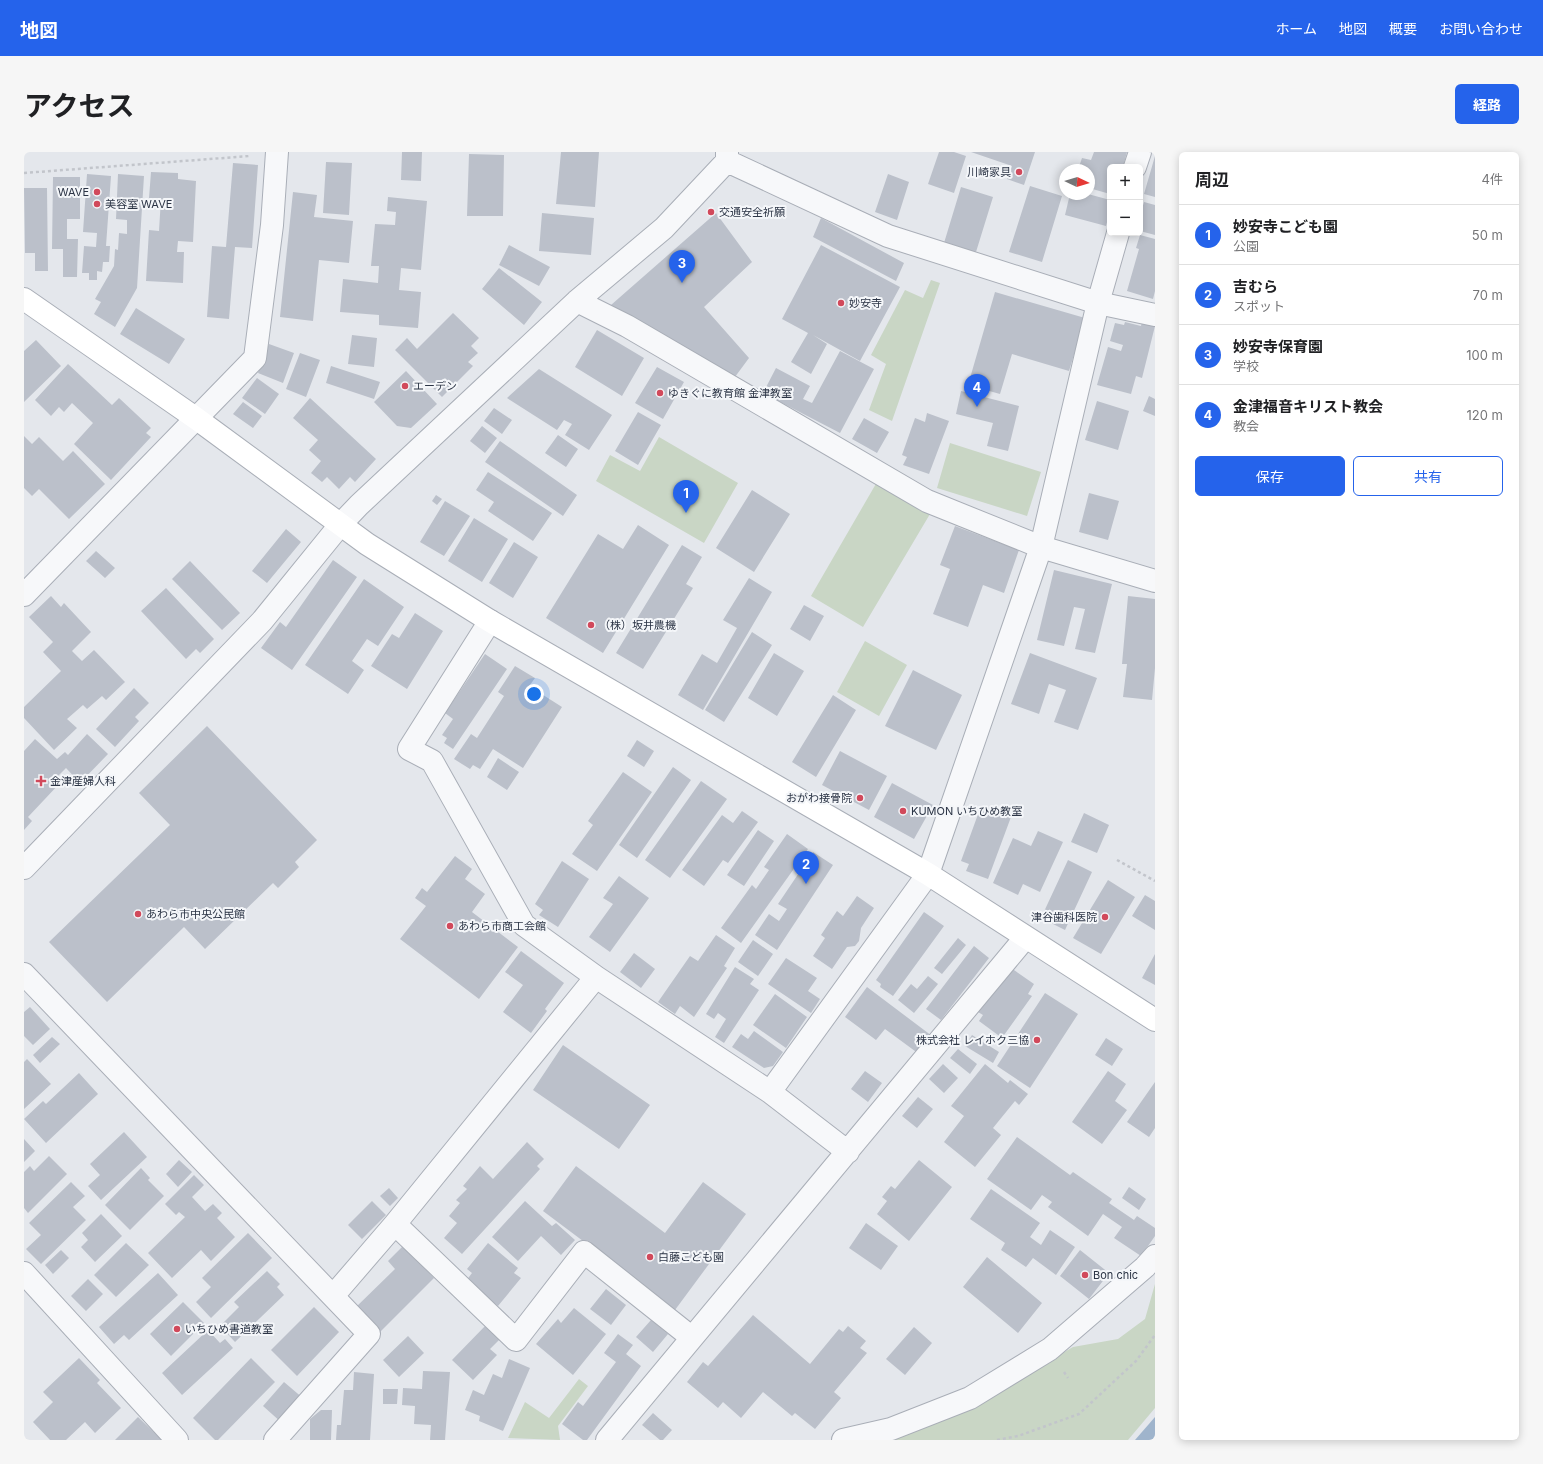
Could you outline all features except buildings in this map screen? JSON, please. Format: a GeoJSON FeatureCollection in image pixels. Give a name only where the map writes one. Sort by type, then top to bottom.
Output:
{"type":"FeatureCollection","features":[{"type":"Feature","properties":{"kind":"street"},"geometry":{"type":"LineString","coordinates":[[24,595],[255,358],[272,225],[277,152]]}},
{"type":"Feature","properties":{"kind":"street"},"geometry":{"type":"LineString","coordinates":[[1137,164],[1140,152]]}},
{"type":"Feature","properties":{"kind":"street"},"geometry":{"type":"LineString","coordinates":[[24,868],[262,621],[340,525],[577,302],[664,228],[727,156],[888,236],[1098,303],[1155,315]]}},
{"type":"Feature","properties":{"kind":"street"},"geometry":{"type":"LineString","coordinates":[[770,1092],[928,874],[1041,547],[1098,303],[1117,236]]}},
{"type":"Feature","properties":{"kind":"street"},"geometry":{"type":"LineString","coordinates":[[24,299],[197,419],[340,525],[490,622],[928,874],[1025,938],[1155,1020]]}},
{"type":"Feature","properties":{"kind":"street"},"geometry":{"type":"LineString","coordinates":[[577,302],[627,326],[927,501],[1041,547],[1155,580]]}},
{"type":"Feature","properties":{"kind":"street"},"geometry":{"type":"LineString","coordinates":[[490,622],[409,749],[432,760],[524,925],[596,977],[770,1092],[848,1152]]}},
{"type":"Feature","properties":{"kind":"street"},"geometry":{"type":"LineString","coordinates":[[607,1440],[1025,938]]}},
{"type":"Feature","properties":{"kind":"street"},"geometry":{"type":"LineString","coordinates":[[24,974],[369,1334],[275,1440]]}},
{"type":"Feature","properties":{"kind":"street"},"geometry":{"type":"LineString","coordinates":[[333,1296],[395,1224],[596,977]]}},
{"type":"Feature","properties":{"kind":"street"},"geometry":{"type":"LineString","coordinates":[[395,1224],[516,1340],[584,1252],[692,1337]]}},
{"type":"Feature","properties":{"kind":"street"},"geometry":{"type":"LineString","coordinates":[[843,1440],[891,1429],[970,1398],[1050,1349],[1145,1267],[1155,1256]]}},
{"type":"Feature","properties":{"kind":"street"},"geometry":{"type":"LineString","coordinates":[[24,1273],[177,1440]]}},
{"type":"Feature","properties":{"kind":"path"},"geometry":{"type":"LineString","coordinates":[[24,173],[255,156]]}},
{"type":"Feature","properties":{"kind":"path"},"geometry":{"type":"LineString","coordinates":[[1117,860],[1155,881]]}},
{"type":"Feature","properties":{"kind":"path"},"geometry":{"type":"LineString","coordinates":[[997,1440],[1018,1436],[1079,1414],[1136,1361],[1155,1336]]}},
{"type":"Feature","properties":{"kind":"green space"},"geometry":{"type":"Polygon","coordinates":[[[931,280],[940,283],[892,421],[869,410],[886,364],[871,355],[905,290],[923,298],[931,280]]]}},
{"type":"Feature","properties":{"kind":"green space"},"geometry":{"type":"Polygon","coordinates":[[[659,437],[738,483],[704,543],[596,481],[610,455],[640,471],[659,437]]]}},
{"type":"Feature","properties":{"kind":"green space"},"geometry":{"type":"Polygon","coordinates":[[[950,443],[1041,472],[1027,516],[937,488],[950,443]]]}},
{"type":"Feature","properties":{"kind":"green space"},"geometry":{"type":"Polygon","coordinates":[[[877,482],[930,514],[863,627],[811,596],[877,482]]]}},
{"type":"Feature","properties":{"kind":"green space"},"geometry":{"type":"Polygon","coordinates":[[[865,641],[907,665],[879,716],[837,692],[865,641]]]}},
{"type":"Feature","properties":{"kind":"green space"},"geometry":{"type":"Polygon","coordinates":[[[1155,1284],[1155,1408],[1128,1440],[871,1440],[952,1417],[1073,1347],[1118,1339],[1145,1319],[1155,1284]]]}},
{"type":"Feature","properties":{"kind":"green space"},"geometry":{"type":"Polygon","coordinates":[[[579,1379],[588,1386],[558,1426],[560,1440],[508,1438],[525,1402],[549,1418],[579,1379]]]}},
{"type":"Feature","properties":{"kind":"water"},"geometry":{"type":"Polygon","coordinates":[[[1155,1417],[1155,1440],[1135,1440],[1155,1417]]]}},
{"type":"Feature","properties":{"kind":"place","name":"川崎家具"},"geometry":{"type":"Point","coordinates":[1019,172]}},
{"type":"Feature","properties":{"kind":"place","name":"WAVE"},"geometry":{"type":"Point","coordinates":[97,192]}},
{"type":"Feature","properties":{"kind":"place","name":"美容室 WAVE"},"geometry":{"type":"Point","coordinates":[97,204]}},
{"type":"Feature","properties":{"kind":"place","name":"交通安全祈願"},"geometry":{"type":"Point","coordinates":[711,212]}},
{"type":"Feature","properties":{"kind":"place","name":"妙安寺保育園"},"geometry":{"type":"Point","coordinates":[682,283]}},
{"type":"Feature","properties":{"kind":"place","name":"妙安寺"},"geometry":{"type":"Point","coordinates":[841,303]}},
{"type":"Feature","properties":{"kind":"place","name":"エーデン"},"geometry":{"type":"Point","coordinates":[405,386]}},
{"type":"Feature","properties":{"kind":"place","name":"ゆきぐに教育館 金津教室"},"geometry":{"type":"Point","coordinates":[660,393]}},
{"type":"Feature","properties":{"kind":"place","name":"金津福音キリスト教会"},"geometry":{"type":"Point","coordinates":[977,407]}},
{"type":"Feature","properties":{"kind":"place","name":"妙安寺こども園"},"geometry":{"type":"Point","coordinates":[686,513]}},
{"type":"Feature","properties":{"kind":"place","name":"（株）坂井農機"},"geometry":{"type":"Point","coordinates":[591,625]}},
{"type":"Feature","properties":{"kind":"place","name":"金津産婦人科"},"geometry":{"type":"Point","coordinates":[41,781]}},
{"type":"Feature","properties":{"kind":"place","name":"おがわ接骨院"},"geometry":{"type":"Point","coordinates":[860,798]}},
{"type":"Feature","properties":{"kind":"place","name":"KUMON いちひめ教室"},"geometry":{"type":"Point","coordinates":[903,811]}},
{"type":"Feature","properties":{"kind":"place","name":"吉むら"},"geometry":{"type":"Point","coordinates":[806,884]}},
{"type":"Feature","properties":{"kind":"place","name":"あわら市中央公民館"},"geometry":{"type":"Point","coordinates":[138,914]}},
{"type":"Feature","properties":{"kind":"place","name":"津谷歯科医院"},"geometry":{"type":"Point","coordinates":[1105,917]}},
{"type":"Feature","properties":{"kind":"place","name":"あわら市商工会館"},"geometry":{"type":"Point","coordinates":[450,926]}},
{"type":"Feature","properties":{"kind":"place","name":"株式会社 レイホク三協"},"geometry":{"type":"Point","coordinates":[1037,1040]}},
{"type":"Feature","properties":{"kind":"place","name":"白藤こども園"},"geometry":{"type":"Point","coordinates":[650,1257]}},
{"type":"Feature","properties":{"kind":"place","name":"Bon chic"},"geometry":{"type":"Point","coordinates":[1085,1275]}},
{"type":"Feature","properties":{"kind":"place","name":"いちひめ書道教室"},"geometry":{"type":"Point","coordinates":[177,1329]}}]}
